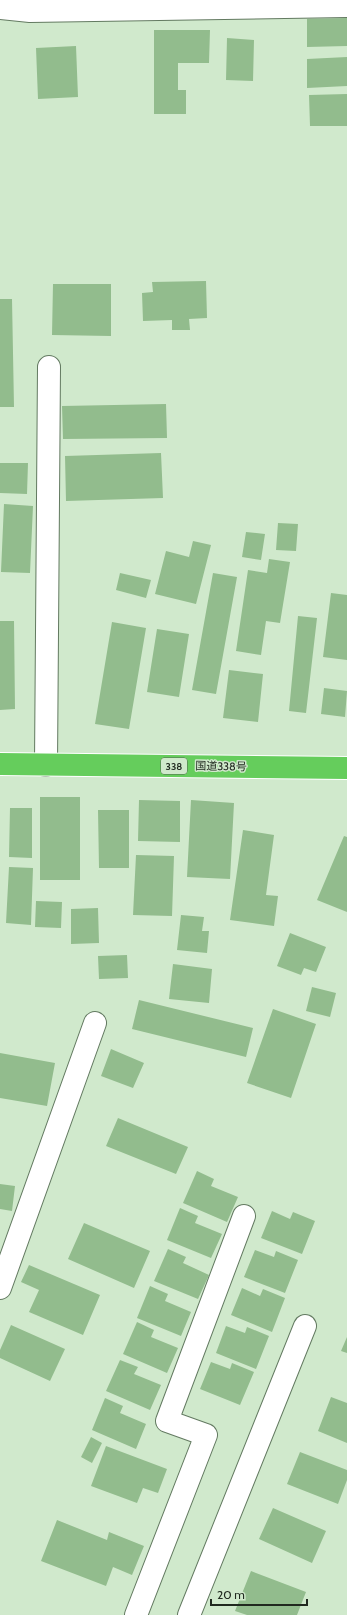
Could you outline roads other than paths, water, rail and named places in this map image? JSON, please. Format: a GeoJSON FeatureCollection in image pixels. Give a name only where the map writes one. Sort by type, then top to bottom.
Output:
{"type":"FeatureCollection","features":[{"type":"Feature","properties":{"kind":"highway","name":"国道338号"},"geometry":{"type":"LineString","coordinates":[[0,764],[347,768]]}},
{"type":"Feature","properties":{"kind":"street"},"geometry":{"type":"LineString","coordinates":[[0,8],[30,10],[347,6]]}},
{"type":"Feature","properties":{"kind":"street"},"geometry":{"type":"LineString","coordinates":[[46,765],[49,367]]}},
{"type":"Feature","properties":{"kind":"street"},"geometry":{"type":"LineString","coordinates":[[0,1288],[95,1023]]}},
{"type":"Feature","properties":{"kind":"street"},"geometry":{"type":"LineString","coordinates":[[136,1615],[206,1435],[167,1421],[244,1216]]}},
{"type":"Feature","properties":{"kind":"street"},"geometry":{"type":"LineString","coordinates":[[189,1615],[305,1326]]}}]}
